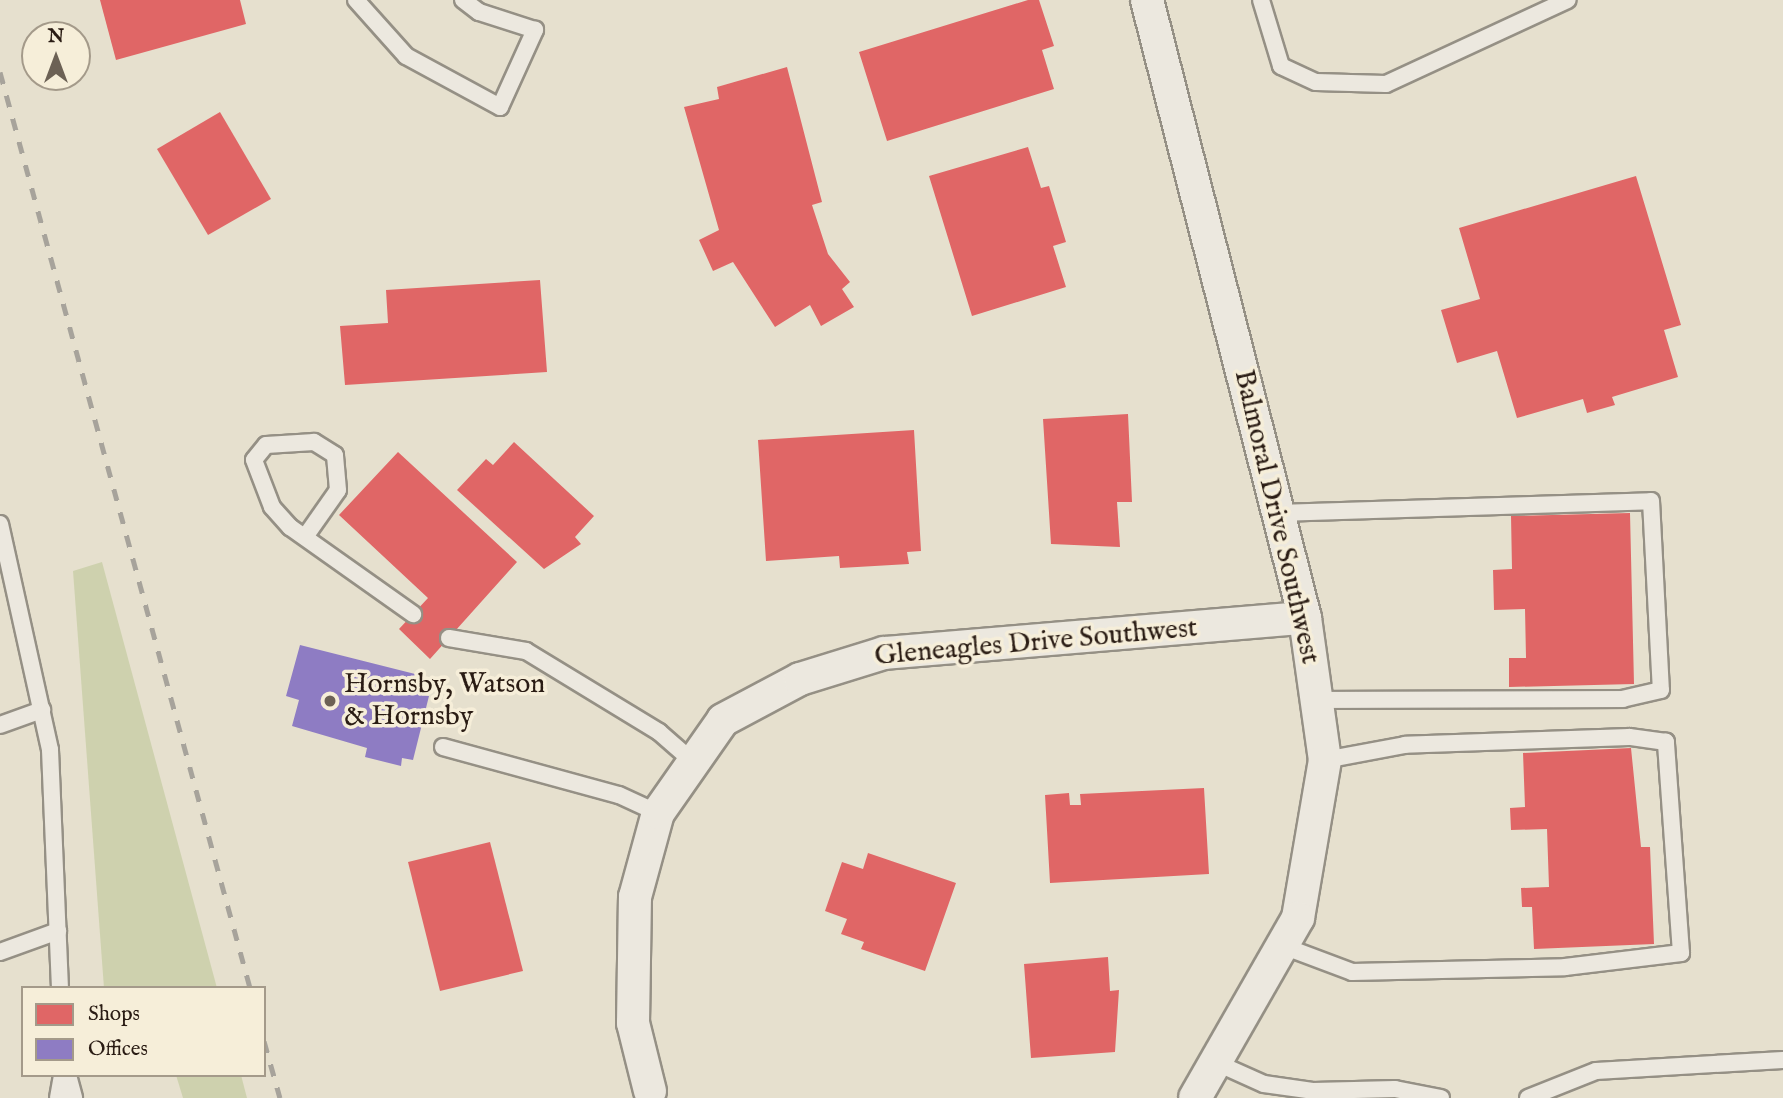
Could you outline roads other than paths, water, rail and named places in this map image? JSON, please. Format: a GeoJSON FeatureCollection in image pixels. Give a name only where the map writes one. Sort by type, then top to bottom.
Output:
{"type":"FeatureCollection","features":[{"type":"Feature","properties":{"kind":"street","name":"Balmoral Drive Southwest"},"geometry":{"type":"LineString","coordinates":[[1147,0],[1305,618],[1325,760],[1298,918],[1195,1098]]}},
{"type":"Feature","properties":{"kind":"street","name":"Gleneagles Drive Southwest"},"geometry":{"type":"LineString","coordinates":[[648,1095],[634,1023],[635,897],[658,814],[690,759],[723,720],[800,679],[884,653],[1305,618]]}},
{"type":"Feature","properties":{"kind":"lane"},"geometry":{"type":"LineString","coordinates":[[356,0],[405,55],[500,107],[535,30],[479,12],[463,0]]}},
{"type":"Feature","properties":{"kind":"lane"},"geometry":{"type":"LineString","coordinates":[[1261,0],[1281,66],[1316,82],[1386,84],[1568,0]]}},
{"type":"Feature","properties":{"kind":"lane"},"geometry":{"type":"LineString","coordinates":[[305,537],[338,490],[335,456],[314,442],[267,446],[254,460],[262,489],[305,537],[413,614]]}},
{"type":"Feature","properties":{"kind":"lane"},"geometry":{"type":"LineString","coordinates":[[1278,513],[1651,501],[1661,690],[1623,699],[1317,700]]}},
{"type":"Feature","properties":{"kind":"lane"},"geometry":{"type":"LineString","coordinates":[[0,524],[50,750],[60,986]]}},
{"type":"Feature","properties":{"kind":"lane"},"geometry":{"type":"LineString","coordinates":[[449,638],[526,651],[659,732],[690,759]]}},
{"type":"Feature","properties":{"kind":"lane"},"geometry":{"type":"LineString","coordinates":[[0,725],[42,710]]}},
{"type":"Feature","properties":{"kind":"lane"},"geometry":{"type":"LineString","coordinates":[[1283,946],[1352,972],[1565,967],[1681,953],[1666,741],[1629,737],[1405,745],[1325,760]]}},
{"type":"Feature","properties":{"kind":"lane"},"geometry":{"type":"LineString","coordinates":[[443,747],[619,795],[658,814]]}},
{"type":"Feature","properties":{"kind":"lane"},"geometry":{"type":"LineString","coordinates":[[0,952],[58,930]]}},
{"type":"Feature","properties":{"kind":"lane"},"geometry":{"type":"LineString","coordinates":[[1528,1098],[1596,1071],[1783,1060]]}},
{"type":"Feature","properties":{"kind":"lane"},"geometry":{"type":"LineString","coordinates":[[1217,1063],[1264,1084],[1313,1091],[1395,1089],[1441,1098]]}},
{"type":"Feature","properties":{"kind":"lane"},"geometry":{"type":"LineString","coordinates":[[58,1098],[62,1077]]}},
{"type":"Feature","properties":{"kind":"lane"},"geometry":{"type":"LineString","coordinates":[[69,1077],[74,1098]]}},
{"type":"Feature","properties":{"kind":"railway"},"geometry":{"type":"LineString","coordinates":[[0,72],[249,986]]}},
{"type":"Feature","properties":{"kind":"railway"},"geometry":{"type":"LineString","coordinates":[[266,1048],[280,1098]]}},
{"type":"Feature","properties":{"kind":"place","name":"Hornsby, Watson & Hornsby"},"geometry":{"type":"Point","coordinates":[330,701]}}]}
